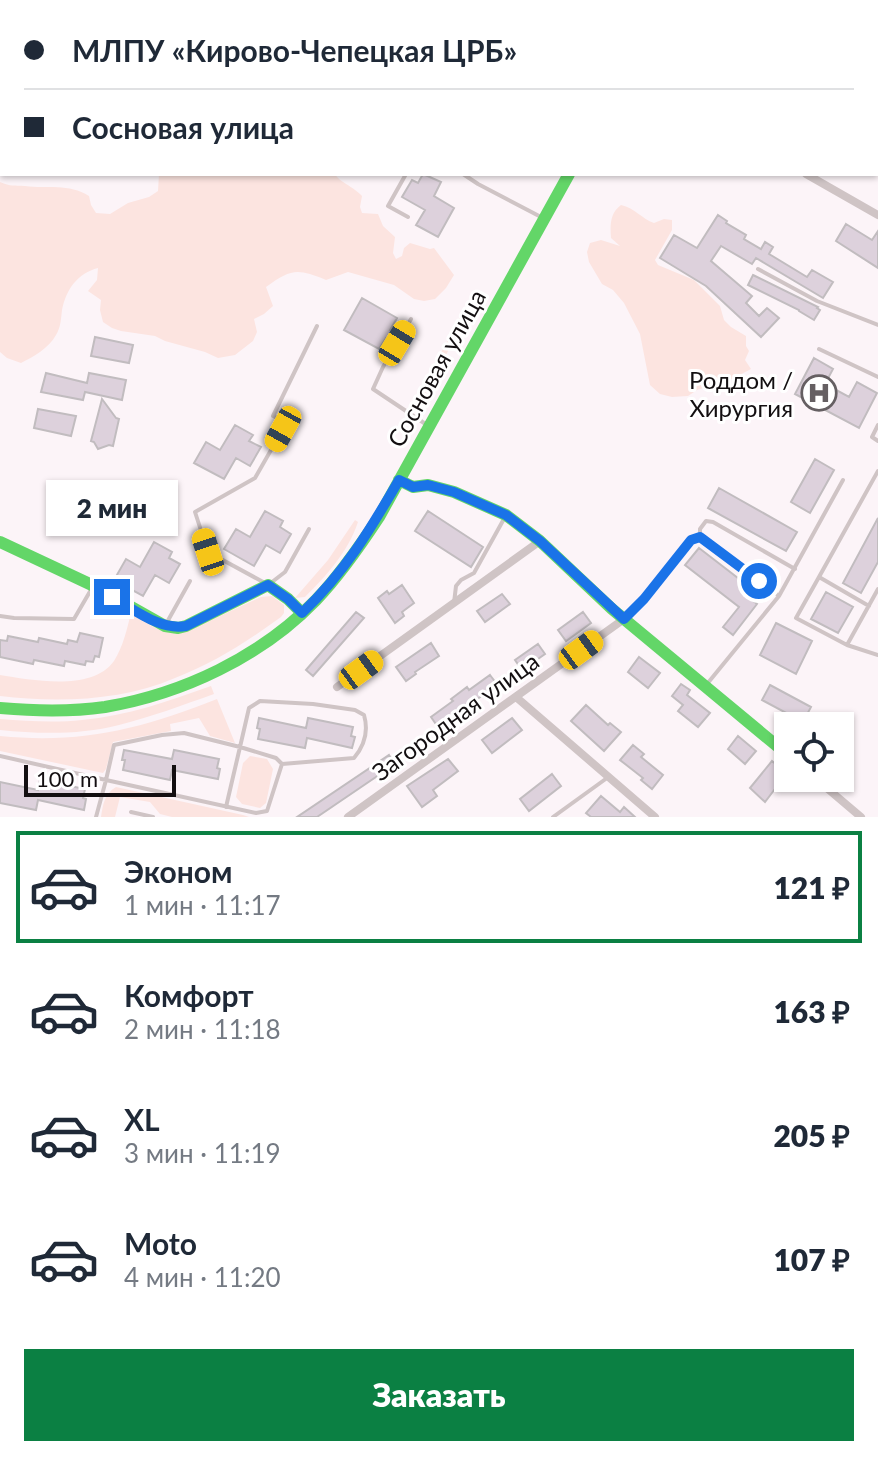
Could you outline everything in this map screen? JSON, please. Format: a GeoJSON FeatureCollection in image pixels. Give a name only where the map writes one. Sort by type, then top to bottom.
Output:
{"type":"FeatureCollection","features":[{"type":"Feature","properties":{"kind":"street","name":"Сосновая улица"},"geometry":{"type":"LineString","coordinates":[[0,708],[104,707],[167,691],[230,663],[284,629],[302,613],[330,585],[356,551],[429,427],[568,176]]}},
{"type":"Feature","properties":{"kind":"street"},"geometry":{"type":"LineString","coordinates":[[810,176],[878,215]]}},
{"type":"Feature","properties":{"kind":"street"},"geometry":{"type":"LineString","coordinates":[[399,480],[413,487],[428,485],[454,492],[506,515],[540,541],[624,619],[774,743]]}},
{"type":"Feature","properties":{"kind":"street"},"geometry":{"type":"LineString","coordinates":[[337,687],[540,541]]}},
{"type":"Feature","properties":{"kind":"street"},"geometry":{"type":"LineString","coordinates":[[0,542],[94,586],[165,626],[186,626],[268,585],[302,613]]}},
{"type":"Feature","properties":{"kind":"street","name":"Загородная улица"},"geometry":{"type":"LineString","coordinates":[[348,817],[624,619]]}},
{"type":"Feature","properties":{"kind":"street"},"geometry":{"type":"LineString","coordinates":[[516,697],[655,817]]}},
{"type":"Feature","properties":{"kind":"street"},"geometry":{"type":"LineString","coordinates":[[832,792],[861,817]]}},
{"type":"Feature","properties":{"kind":"lane"},"geometry":{"type":"LineString","coordinates":[[405,176],[388,206],[408,217]]}},
{"type":"Feature","properties":{"kind":"lane"},"geometry":{"type":"LineString","coordinates":[[468,176],[544,219]]}},
{"type":"Feature","properties":{"kind":"lane"},"geometry":{"type":"LineString","coordinates":[[758,269],[817,301],[878,325]]}},
{"type":"Feature","properties":{"kind":"lane"},"geometry":{"type":"LineString","coordinates":[[411,319],[373,389],[429,427]]}},
{"type":"Feature","properties":{"kind":"lane"},"geometry":{"type":"LineString","coordinates":[[309,529],[285,572],[268,585],[208,552],[195,512],[255,478],[283,429],[282,420],[273,416],[317,326]]}},
{"type":"Feature","properties":{"kind":"lane"},"geometry":{"type":"LineString","coordinates":[[819,349],[878,377]]}},
{"type":"Feature","properties":{"kind":"lane"},"geometry":{"type":"LineString","coordinates":[[878,425],[872,437],[878,441]]}},
{"type":"Feature","properties":{"kind":"lane"},"geometry":{"type":"LineString","coordinates":[[878,471],[796,618],[847,645],[878,655]]}},
{"type":"Feature","properties":{"kind":"lane"},"geometry":{"type":"LineString","coordinates":[[705,686],[779,596],[843,480]]}},
{"type":"Feature","properties":{"kind":"lane"},"geometry":{"type":"LineString","coordinates":[[454,603],[456,586],[474,573],[506,515]]}},
{"type":"Feature","properties":{"kind":"lane"},"geometry":{"type":"LineString","coordinates":[[779,596],[700,537],[701,525],[711,521],[795,569]]}},
{"type":"Feature","properties":{"kind":"lane"},"geometry":{"type":"LineString","coordinates":[[624,619],[691,540],[700,537]]}},
{"type":"Feature","properties":{"kind":"lane"},"geometry":{"type":"LineString","coordinates":[[819,577],[869,606]]}},
{"type":"Feature","properties":{"kind":"lane"},"geometry":{"type":"LineString","coordinates":[[165,626],[190,581]]}},
{"type":"Feature","properties":{"kind":"lane"},"geometry":{"type":"LineString","coordinates":[[0,616],[74,619],[94,586]]}},
{"type":"Feature","properties":{"kind":"lane"},"geometry":{"type":"LineString","coordinates":[[847,645],[878,589]]}},
{"type":"Feature","properties":{"kind":"lane"},"geometry":{"type":"LineString","coordinates":[[96,817],[114,745],[184,733],[240,747],[276,758],[282,764],[354,758],[362,748],[367,726],[364,715],[355,710],[313,704],[260,701],[249,708],[240,747],[226,807]]}},
{"type":"Feature","properties":{"kind":"lane"},"geometry":{"type":"LineString","coordinates":[[0,756],[256,815],[267,811],[282,764]]}},
{"type":"Feature","properties":{"kind":"lane"},"geometry":{"type":"LineString","coordinates":[[553,817],[609,777]]}},
{"type":"Feature","properties":{"kind":"lane"},"geometry":{"type":"LineString","coordinates":[[131,812],[153,817]]}},
{"type":"Feature","properties":{"kind":"shaded area"},"geometry":{"type":"Polygon","coordinates":[[[159,176],[337,176],[362,196],[362,213],[378,214],[383,226],[395,237],[393,253],[396,259],[402,256],[404,248],[410,243],[434,248],[454,275],[435,299],[424,301],[414,299],[394,285],[348,272],[326,280],[301,272],[288,274],[266,287],[273,306],[254,319],[257,332],[253,341],[235,355],[218,358],[155,336],[121,331],[103,322],[101,300],[88,291],[97,280],[98,268],[84,274],[70,289],[58,332],[45,348],[21,363],[0,352],[0,182],[12,186],[74,189],[89,196],[96,213],[110,214],[158,191],[159,176]]]}},
{"type":"Feature","properties":{"kind":"shaded area"},"geometry":{"type":"Polygon","coordinates":[[[621,205],[654,223],[672,220],[672,230],[655,260],[658,265],[694,280],[720,306],[724,320],[746,336],[749,351],[745,360],[751,369],[688,396],[660,394],[650,385],[640,334],[624,303],[613,290],[602,284],[589,262],[587,252],[590,243],[601,240],[620,246],[611,238],[611,228],[613,216],[621,205]]]}},
{"type":"Feature","properties":{"kind":"shaded area"},"geometry":{"type":"Polygon","coordinates":[[[468,303],[473,305],[415,412],[410,409],[468,303]]]}},
{"type":"Feature","properties":{"kind":"shaded area"},"geometry":{"type":"Polygon","coordinates":[[[355,520],[358,522],[354,533],[336,562],[305,597],[295,598],[328,560],[355,520]]]}},
{"type":"Feature","properties":{"kind":"shaded area"},"geometry":{"type":"Polygon","coordinates":[[[272,596],[284,605],[281,617],[217,658],[155,686],[89,698],[0,696],[0,675],[61,682],[91,677],[104,671],[120,650],[131,613],[157,628],[178,633],[261,597],[272,596]]]}},
{"type":"Feature","properties":{"kind":"shaded area"},"geometry":{"type":"Polygon","coordinates":[[[211,686],[214,694],[104,728],[60,733],[0,730],[0,719],[51,722],[99,718],[148,707],[211,686]]]}},
{"type":"Feature","properties":{"kind":"shaded area"},"geometry":{"type":"Polygon","coordinates":[[[217,699],[235,743],[210,736],[199,718],[170,724],[171,731],[113,742],[103,773],[0,751],[0,736],[58,738],[111,732],[163,719],[217,699]]]}},
{"type":"Feature","properties":{"kind":"shaded area"},"geometry":{"type":"Polygon","coordinates":[[[250,756],[267,759],[273,769],[266,803],[260,808],[242,804],[236,797],[243,763],[250,756]]]}},
{"type":"Feature","properties":{"kind":"shaded area"},"geometry":{"type":"Polygon","coordinates":[[[116,787],[249,817],[172,817],[160,814],[150,802],[120,797],[115,817],[101,817],[107,796],[116,787]]]}},
{"type":"Feature","properties":{"kind":"building"},"geometry":{"type":"Polygon","coordinates":[[[422,176],[441,182],[434,196],[454,208],[438,237],[416,225],[425,210],[402,197],[412,180],[418,183],[422,176]]]}},
{"type":"Feature","properties":{"kind":"building"},"geometry":{"type":"Polygon","coordinates":[[[718,215],[746,235],[744,239],[761,249],[765,242],[773,247],[769,254],[807,277],[812,270],[833,282],[823,298],[756,258],[752,264],[721,246],[711,261],[752,296],[746,303],[759,316],[767,308],[779,318],[761,337],[706,286],[660,258],[674,235],[697,248],[718,215]]]}},
{"type":"Feature","properties":{"kind":"building"},"geometry":{"type":"Polygon","coordinates":[[[846,224],[872,240],[878,231],[878,268],[836,241],[846,224]]]}},
{"type":"Feature","properties":{"kind":"building"},"geometry":{"type":"Polygon","coordinates":[[[753,275],[818,307],[820,310],[814,320],[748,285],[753,275]]]}},
{"type":"Feature","properties":{"kind":"building"},"geometry":{"type":"Polygon","coordinates":[[[362,298],[397,318],[390,330],[396,333],[392,341],[386,338],[379,349],[344,330],[362,298]]]}},
{"type":"Feature","properties":{"kind":"building"},"geometry":{"type":"Polygon","coordinates":[[[95,337],[133,345],[129,363],[91,356],[95,337]]]}},
{"type":"Feature","properties":{"kind":"building","name":"Роддом / Хирургия"},"geometry":{"type":"Polygon","coordinates":[[[814,358],[833,369],[825,384],[849,397],[857,382],[877,393],[859,428],[795,394],[814,358]]]}},
{"type":"Feature","properties":{"kind":"building"},"geometry":{"type":"Polygon","coordinates":[[[46,373],[87,383],[89,373],[126,380],[122,400],[85,392],[83,400],[41,392],[46,373]]]}},
{"type":"Feature","properties":{"kind":"building"},"geometry":{"type":"Polygon","coordinates":[[[102,399],[119,419],[113,446],[98,449],[91,441],[102,399]]]}},
{"type":"Feature","properties":{"kind":"building"},"geometry":{"type":"Polygon","coordinates":[[[38,409],[76,416],[71,436],[34,428],[38,409]]]}},
{"type":"Feature","properties":{"kind":"building"},"geometry":{"type":"Polygon","coordinates":[[[235,425],[253,435],[249,441],[261,447],[250,466],[236,458],[224,479],[194,463],[206,442],[220,450],[235,425]]]}},
{"type":"Feature","properties":{"kind":"building"},"geometry":{"type":"Polygon","coordinates":[[[815,459],[834,470],[810,513],[791,502],[815,459]]]}},
{"type":"Feature","properties":{"kind":"building"},"geometry":{"type":"Polygon","coordinates":[[[719,488],[797,532],[786,551],[708,508],[719,488]]]}},
{"type":"Feature","properties":{"kind":"building"},"geometry":{"type":"Polygon","coordinates":[[[265,511],[283,521],[280,527],[291,534],[280,553],[266,545],[254,566],[224,549],[236,529],[250,537],[265,511]]]}},
{"type":"Feature","properties":{"kind":"building"},"geometry":{"type":"Polygon","coordinates":[[[428,511],[483,547],[471,567],[415,531],[428,511]]]}},
{"type":"Feature","properties":{"kind":"building"},"geometry":{"type":"Polygon","coordinates":[[[878,518],[878,562],[861,593],[843,583],[878,518]]]}},
{"type":"Feature","properties":{"kind":"building"},"geometry":{"type":"Polygon","coordinates":[[[154,542],[172,552],[169,558],[180,564],[169,583],[155,575],[143,596],[114,580],[126,559],[140,567],[154,542]]]}},
{"type":"Feature","properties":{"kind":"building"},"geometry":{"type":"Polygon","coordinates":[[[699,548],[756,592],[751,599],[757,604],[733,635],[723,627],[739,607],[685,565],[699,548]]]}},
{"type":"Feature","properties":{"kind":"building"},"geometry":{"type":"Polygon","coordinates":[[[402,585],[414,603],[402,612],[404,616],[395,623],[378,598],[402,585]]]}},
{"type":"Feature","properties":{"kind":"building"},"geometry":{"type":"Polygon","coordinates":[[[826,592],[853,607],[838,633],[811,619],[826,592]]]}},
{"type":"Feature","properties":{"kind":"building"},"geometry":{"type":"Polygon","coordinates":[[[502,594],[510,604],[485,622],[477,611],[502,594]]]}},
{"type":"Feature","properties":{"kind":"building"},"geometry":{"type":"Polygon","coordinates":[[[356,612],[364,618],[313,676],[306,670],[356,612]]]}},
{"type":"Feature","properties":{"kind":"building"},"geometry":{"type":"Polygon","coordinates":[[[583,612],[591,623],[566,641],[558,630],[583,612]]]}},
{"type":"Feature","properties":{"kind":"building"},"geometry":{"type":"Polygon","coordinates":[[[776,623],[812,641],[796,674],[760,655],[776,623]]]}},
{"type":"Feature","properties":{"kind":"building"},"geometry":{"type":"Polygon","coordinates":[[[80,633],[103,638],[99,657],[95,656],[93,662],[86,661],[85,665],[65,661],[64,666],[34,660],[33,664],[0,657],[0,640],[7,641],[8,636],[67,644],[68,640],[77,642],[80,633]]]}},
{"type":"Feature","properties":{"kind":"building"},"geometry":{"type":"Polygon","coordinates":[[[431,643],[439,656],[406,681],[396,667],[431,643]]]}},
{"type":"Feature","properties":{"kind":"building"},"geometry":{"type":"Polygon","coordinates":[[[538,644],[545,654],[522,670],[515,660],[538,644]]]}},
{"type":"Feature","properties":{"kind":"building"},"geometry":{"type":"Polygon","coordinates":[[[639,657],[660,673],[648,688],[628,672],[639,657]]]}},
{"type":"Feature","properties":{"kind":"building"},"geometry":{"type":"Polygon","coordinates":[[[490,675],[499,687],[438,727],[431,717],[467,687],[469,690],[490,675]]]}},
{"type":"Feature","properties":{"kind":"building"},"geometry":{"type":"Polygon","coordinates":[[[681,684],[690,690],[687,695],[710,713],[698,727],[678,711],[683,705],[672,696],[681,684]]]}},
{"type":"Feature","properties":{"kind":"building"},"geometry":{"type":"Polygon","coordinates":[[[770,685],[811,707],[808,712],[784,712],[762,700],[770,685]]]}},
{"type":"Feature","properties":{"kind":"building"},"geometry":{"type":"Polygon","coordinates":[[[586,705],[621,732],[604,751],[571,721],[586,705]]]}},
{"type":"Feature","properties":{"kind":"building"},"geometry":{"type":"Polygon","coordinates":[[[259,718],[306,728],[308,718],[353,727],[351,736],[355,737],[352,748],[307,738],[305,748],[258,739],[259,718]]]}},
{"type":"Feature","properties":{"kind":"building"},"geometry":{"type":"Polygon","coordinates":[[[512,718],[522,730],[492,753],[482,740],[512,718]]]}},
{"type":"Feature","properties":{"kind":"building"},"geometry":{"type":"Polygon","coordinates":[[[738,736],[756,751],[745,764],[728,749],[738,736]]]}},
{"type":"Feature","properties":{"kind":"building"},"geometry":{"type":"Polygon","coordinates":[[[633,745],[644,754],[641,757],[663,775],[652,789],[620,760],[633,745]]]}},
{"type":"Feature","properties":{"kind":"building"},"geometry":{"type":"Polygon","coordinates":[[[124,750],[172,759],[174,750],[219,759],[218,779],[172,770],[170,780],[123,770],[124,750]]]}},
{"type":"Feature","properties":{"kind":"building"},"geometry":{"type":"Polygon","coordinates":[[[389,755],[395,764],[317,817],[297,817],[389,755]]]}},
{"type":"Feature","properties":{"kind":"building"},"geometry":{"type":"Polygon","coordinates":[[[448,759],[458,771],[433,790],[437,796],[422,807],[407,786],[448,759]]]}},
{"type":"Feature","properties":{"kind":"building"},"geometry":{"type":"Polygon","coordinates":[[[772,761],[774,763],[774,790],[765,802],[750,788],[772,761]]]}},
{"type":"Feature","properties":{"kind":"building"},"geometry":{"type":"Polygon","coordinates":[[[552,774],[561,786],[529,811],[520,799],[552,774]]]}},
{"type":"Feature","properties":{"kind":"building"},"geometry":{"type":"Polygon","coordinates":[[[40,780],[85,789],[84,810],[38,800],[36,810],[0,803],[0,782],[38,790],[40,780]]]}},
{"type":"Feature","properties":{"kind":"building"},"geometry":{"type":"Polygon","coordinates":[[[601,796],[620,812],[624,807],[635,817],[591,817],[586,813],[601,796]]]}},
{"type":"Feature","properties":{"kind":"traffic: fast"},"geometry":{"type":"LineString","coordinates":[[0,708],[92,709],[163,693],[219,670],[245,655],[271,639],[316,600],[379,517],[568,176]]}},
{"type":"Feature","properties":{"kind":"traffic: fast"},"geometry":{"type":"LineString","coordinates":[[399,480],[413,487],[428,485],[454,492],[506,515],[540,541],[612,609],[774,743]]}},
{"type":"Feature","properties":{"kind":"traffic: fast"},"geometry":{"type":"LineString","coordinates":[[0,542],[94,586],[165,626],[186,626],[268,585],[302,613]]}},
{"type":"Feature","properties":{"kind":"place","name":"Роддом / Хирургия"},"geometry":{"type":"Point","coordinates":[819,393]}},
{"type":"Feature","properties":{"kind":"route"},"geometry":{"type":"LineString","coordinates":[[112,597],[165,626],[178,628],[268,585],[302,613],[322,594],[356,551],[399,480],[413,487],[428,485],[454,492],[506,515],[540,541],[624,619],[691,540],[697,537],[759,581]]}}]}
